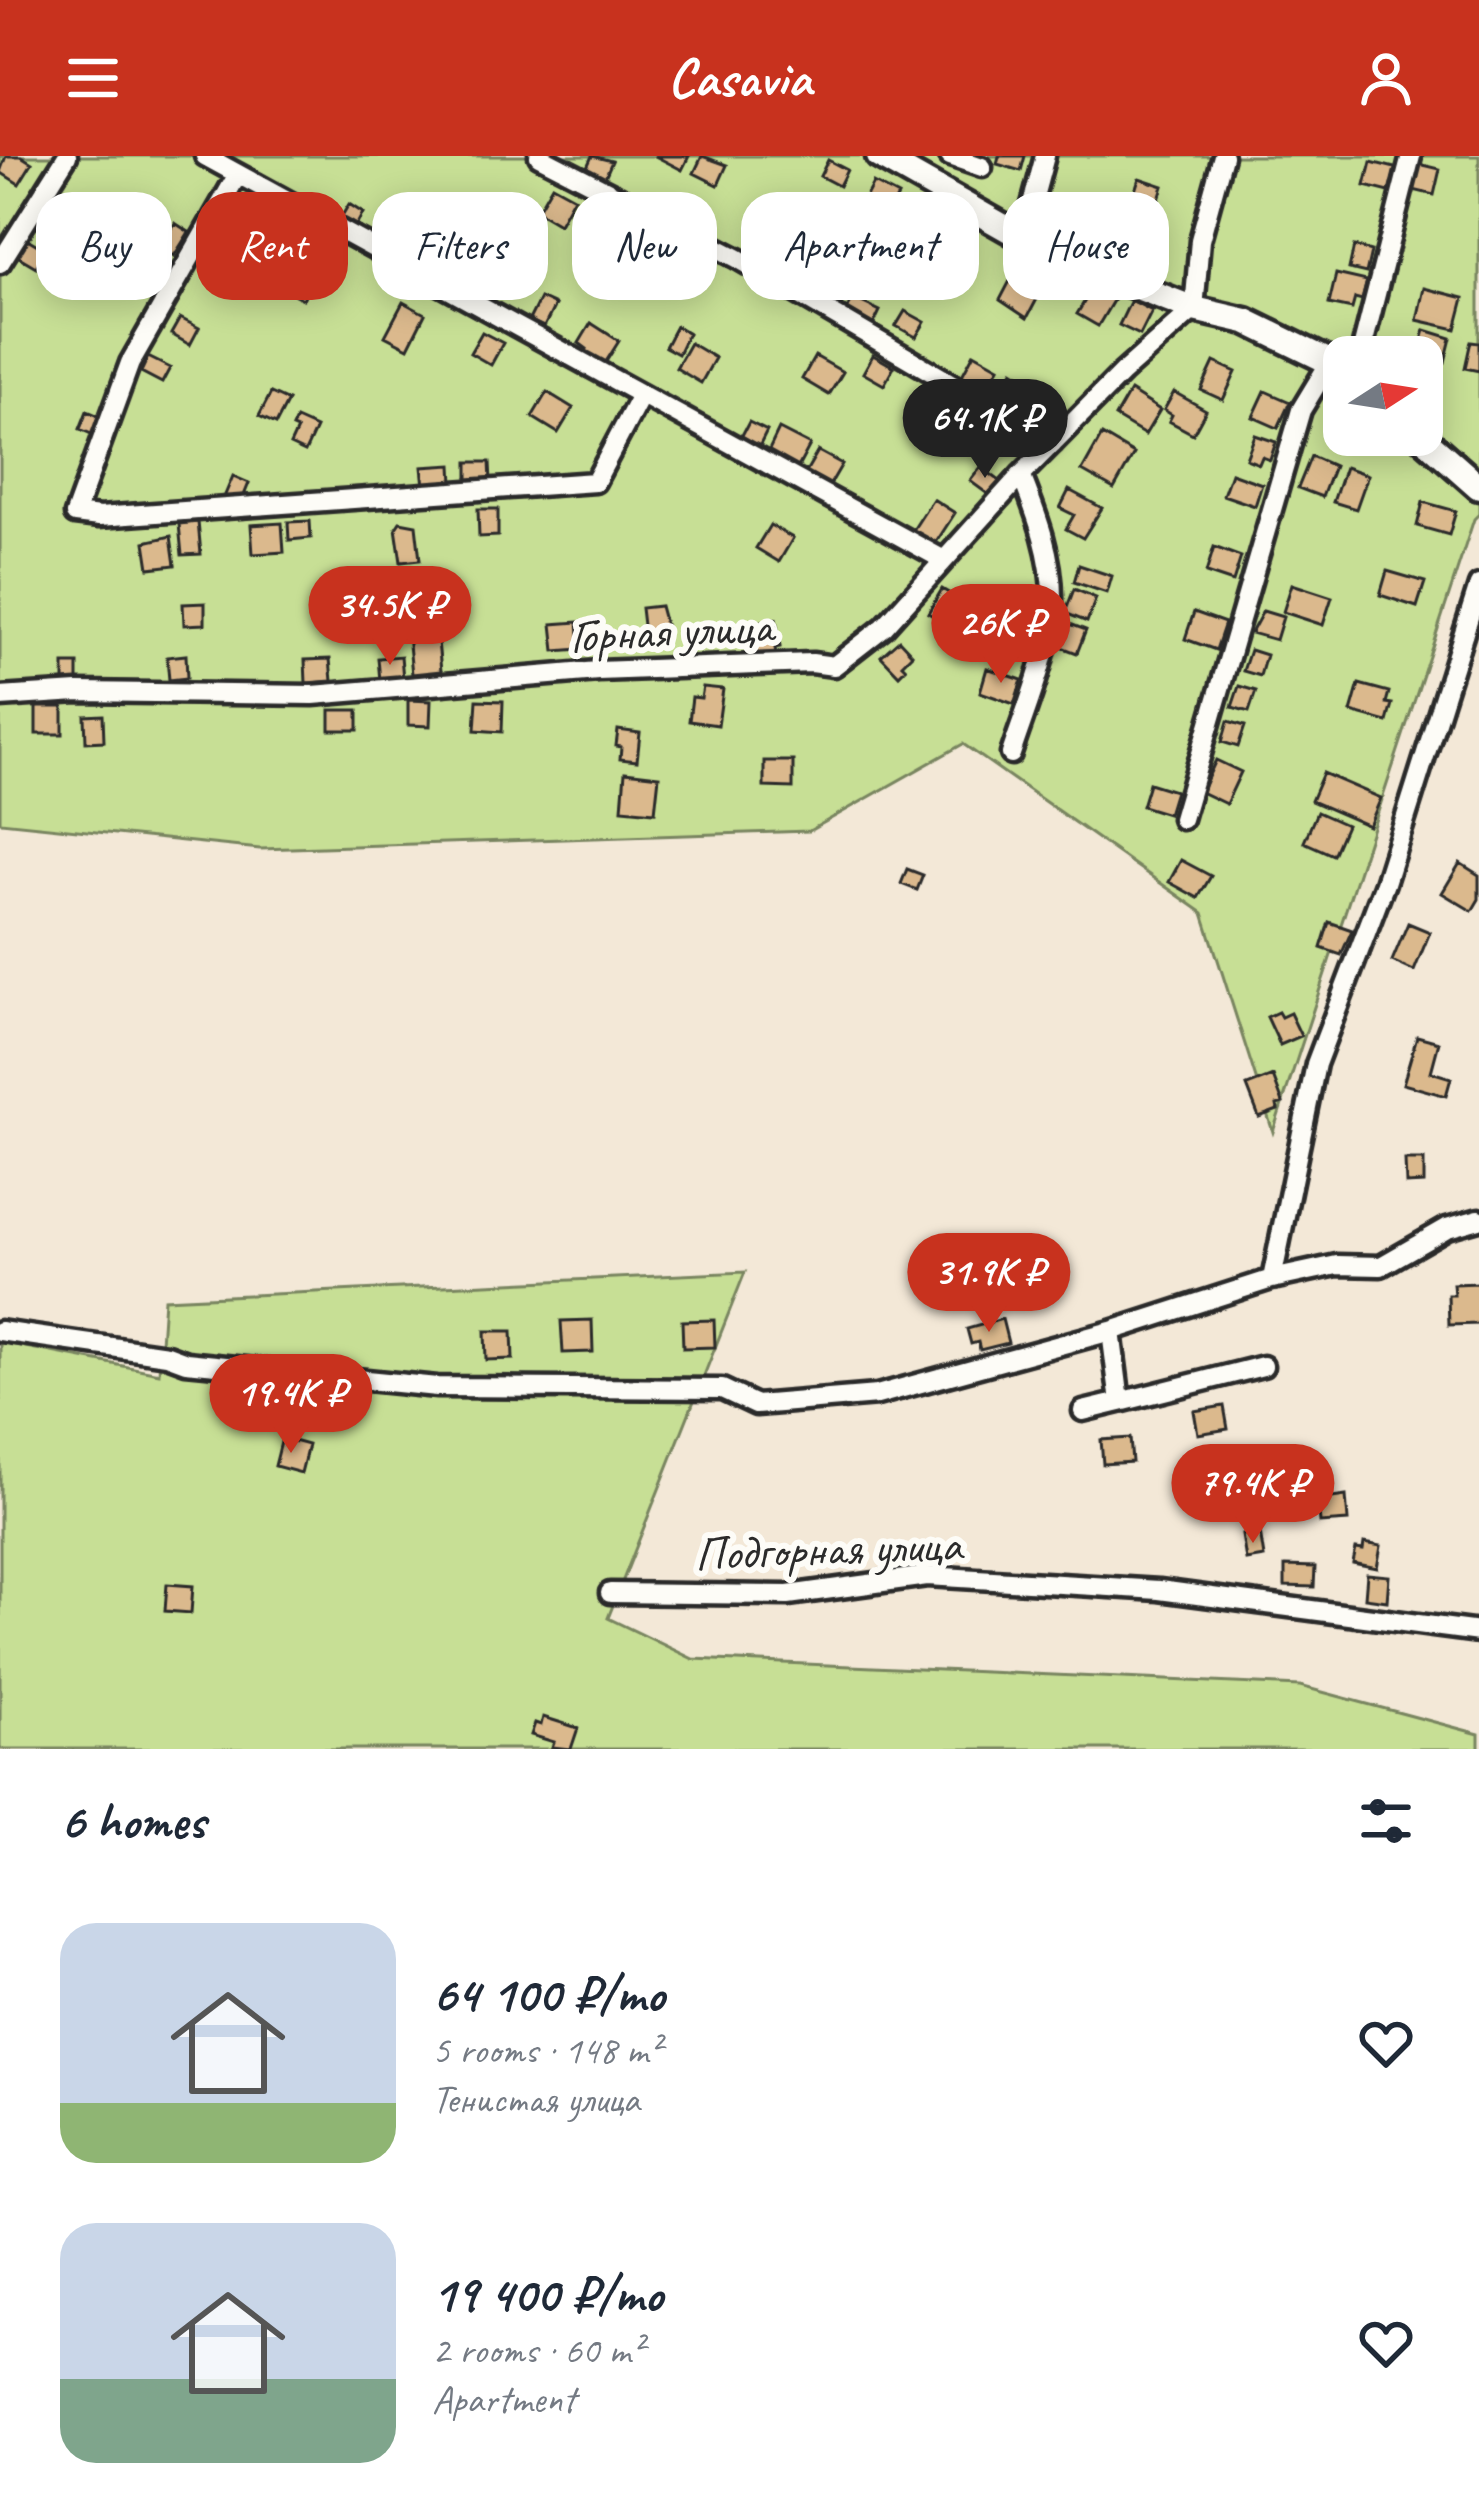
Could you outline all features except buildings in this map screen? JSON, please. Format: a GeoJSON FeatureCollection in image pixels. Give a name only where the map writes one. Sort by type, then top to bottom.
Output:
{"type":"FeatureCollection","features":[{"type":"Feature","properties":{"kind":"main road"},"geometry":{"type":"LineString","coordinates":[[879,156],[920,169],[1003,225]]}},
{"type":"Feature","properties":{"kind":"main road"},"geometry":{"type":"LineString","coordinates":[[1169,299],[1246,321],[1323,360]]}},
{"type":"Feature","properties":{"kind":"main road"},"geometry":{"type":"LineString","coordinates":[[1443,455],[1479,487]]}},
{"type":"Feature","properties":{"kind":"street"},"geometry":{"type":"LineString","coordinates":[[0,263],[67,156]]}},
{"type":"Feature","properties":{"kind":"street"},"geometry":{"type":"LineString","coordinates":[[205,156],[942,560]]}},
{"type":"Feature","properties":{"kind":"street"},"geometry":{"type":"LineString","coordinates":[[539,156],[737,258],[1053,443]]}},
{"type":"Feature","properties":{"kind":"street"},"geometry":{"type":"LineString","coordinates":[[950,156],[982,167]]}},
{"type":"Feature","properties":{"kind":"street"},"geometry":{"type":"LineString","coordinates":[[1035,192],[1045,156]]}},
{"type":"Feature","properties":{"kind":"street"},"geometry":{"type":"LineString","coordinates":[[1194,309],[1200,240],[1223,156]]}},
{"type":"Feature","properties":{"kind":"street"},"geometry":{"type":"LineString","coordinates":[[1365,336],[1411,156]]}},
{"type":"Feature","properties":{"kind":"street"},"geometry":{"type":"LineString","coordinates":[[238,173],[130,362],[75,514],[99,517],[596,482],[640,397]]}},
{"type":"Feature","properties":{"kind":"street","name":"Горная улица"},"geometry":{"type":"LineString","coordinates":[[0,698],[78,692],[313,695],[598,671],[812,662],[834,666],[884,627],[1053,443],[1194,309]]}},
{"type":"Feature","properties":{"kind":"street"},"geometry":{"type":"LineString","coordinates":[[1182,819],[1301,410],[1323,384]]}},
{"type":"Feature","properties":{"kind":"street"},"geometry":{"type":"LineString","coordinates":[[1011,754],[1041,662],[1052,600],[1043,532],[1022,475]]}},
{"type":"Feature","properties":{"kind":"street"},"geometry":{"type":"LineString","coordinates":[[1272,1279],[1316,1064],[1384,883],[1479,585]]}},
{"type":"Feature","properties":{"kind":"street"},"geometry":{"type":"LineString","coordinates":[[0,1330],[167,1355],[186,1362],[414,1385],[722,1389],[756,1405],[877,1395],[1111,1331],[1272,1279],[1337,1265],[1381,1266],[1447,1228],[1479,1219]]}},
{"type":"Feature","properties":{"kind":"street"},"geometry":{"type":"LineString","coordinates":[[1111,1331],[1120,1402]]}},
{"type":"Feature","properties":{"kind":"street"},"geometry":{"type":"LineString","coordinates":[[1083,1411],[1263,1366]]}},
{"type":"Feature","properties":{"kind":"street","name":"Подгорная улица"},"geometry":{"type":"LineString","coordinates":[[610,1593],[788,1595],[927,1576],[1159,1590],[1479,1632]]}},
{"type":"Feature","properties":{"kind":"green space"},"geometry":{"type":"Polygon","coordinates":[[[0,156],[1479,156],[1479,514],[1273,1132],[1203,913],[963,744],[809,831],[260,849],[0,822],[0,156]]]}},
{"type":"Feature","properties":{"kind":"green space"},"geometry":{"type":"Polygon","coordinates":[[[745,1272],[608,1618],[693,1659],[1300,1686],[1479,1734],[1479,1749],[0,1749],[0,1342],[159,1373],[164,1299],[745,1272]]]}}]}
